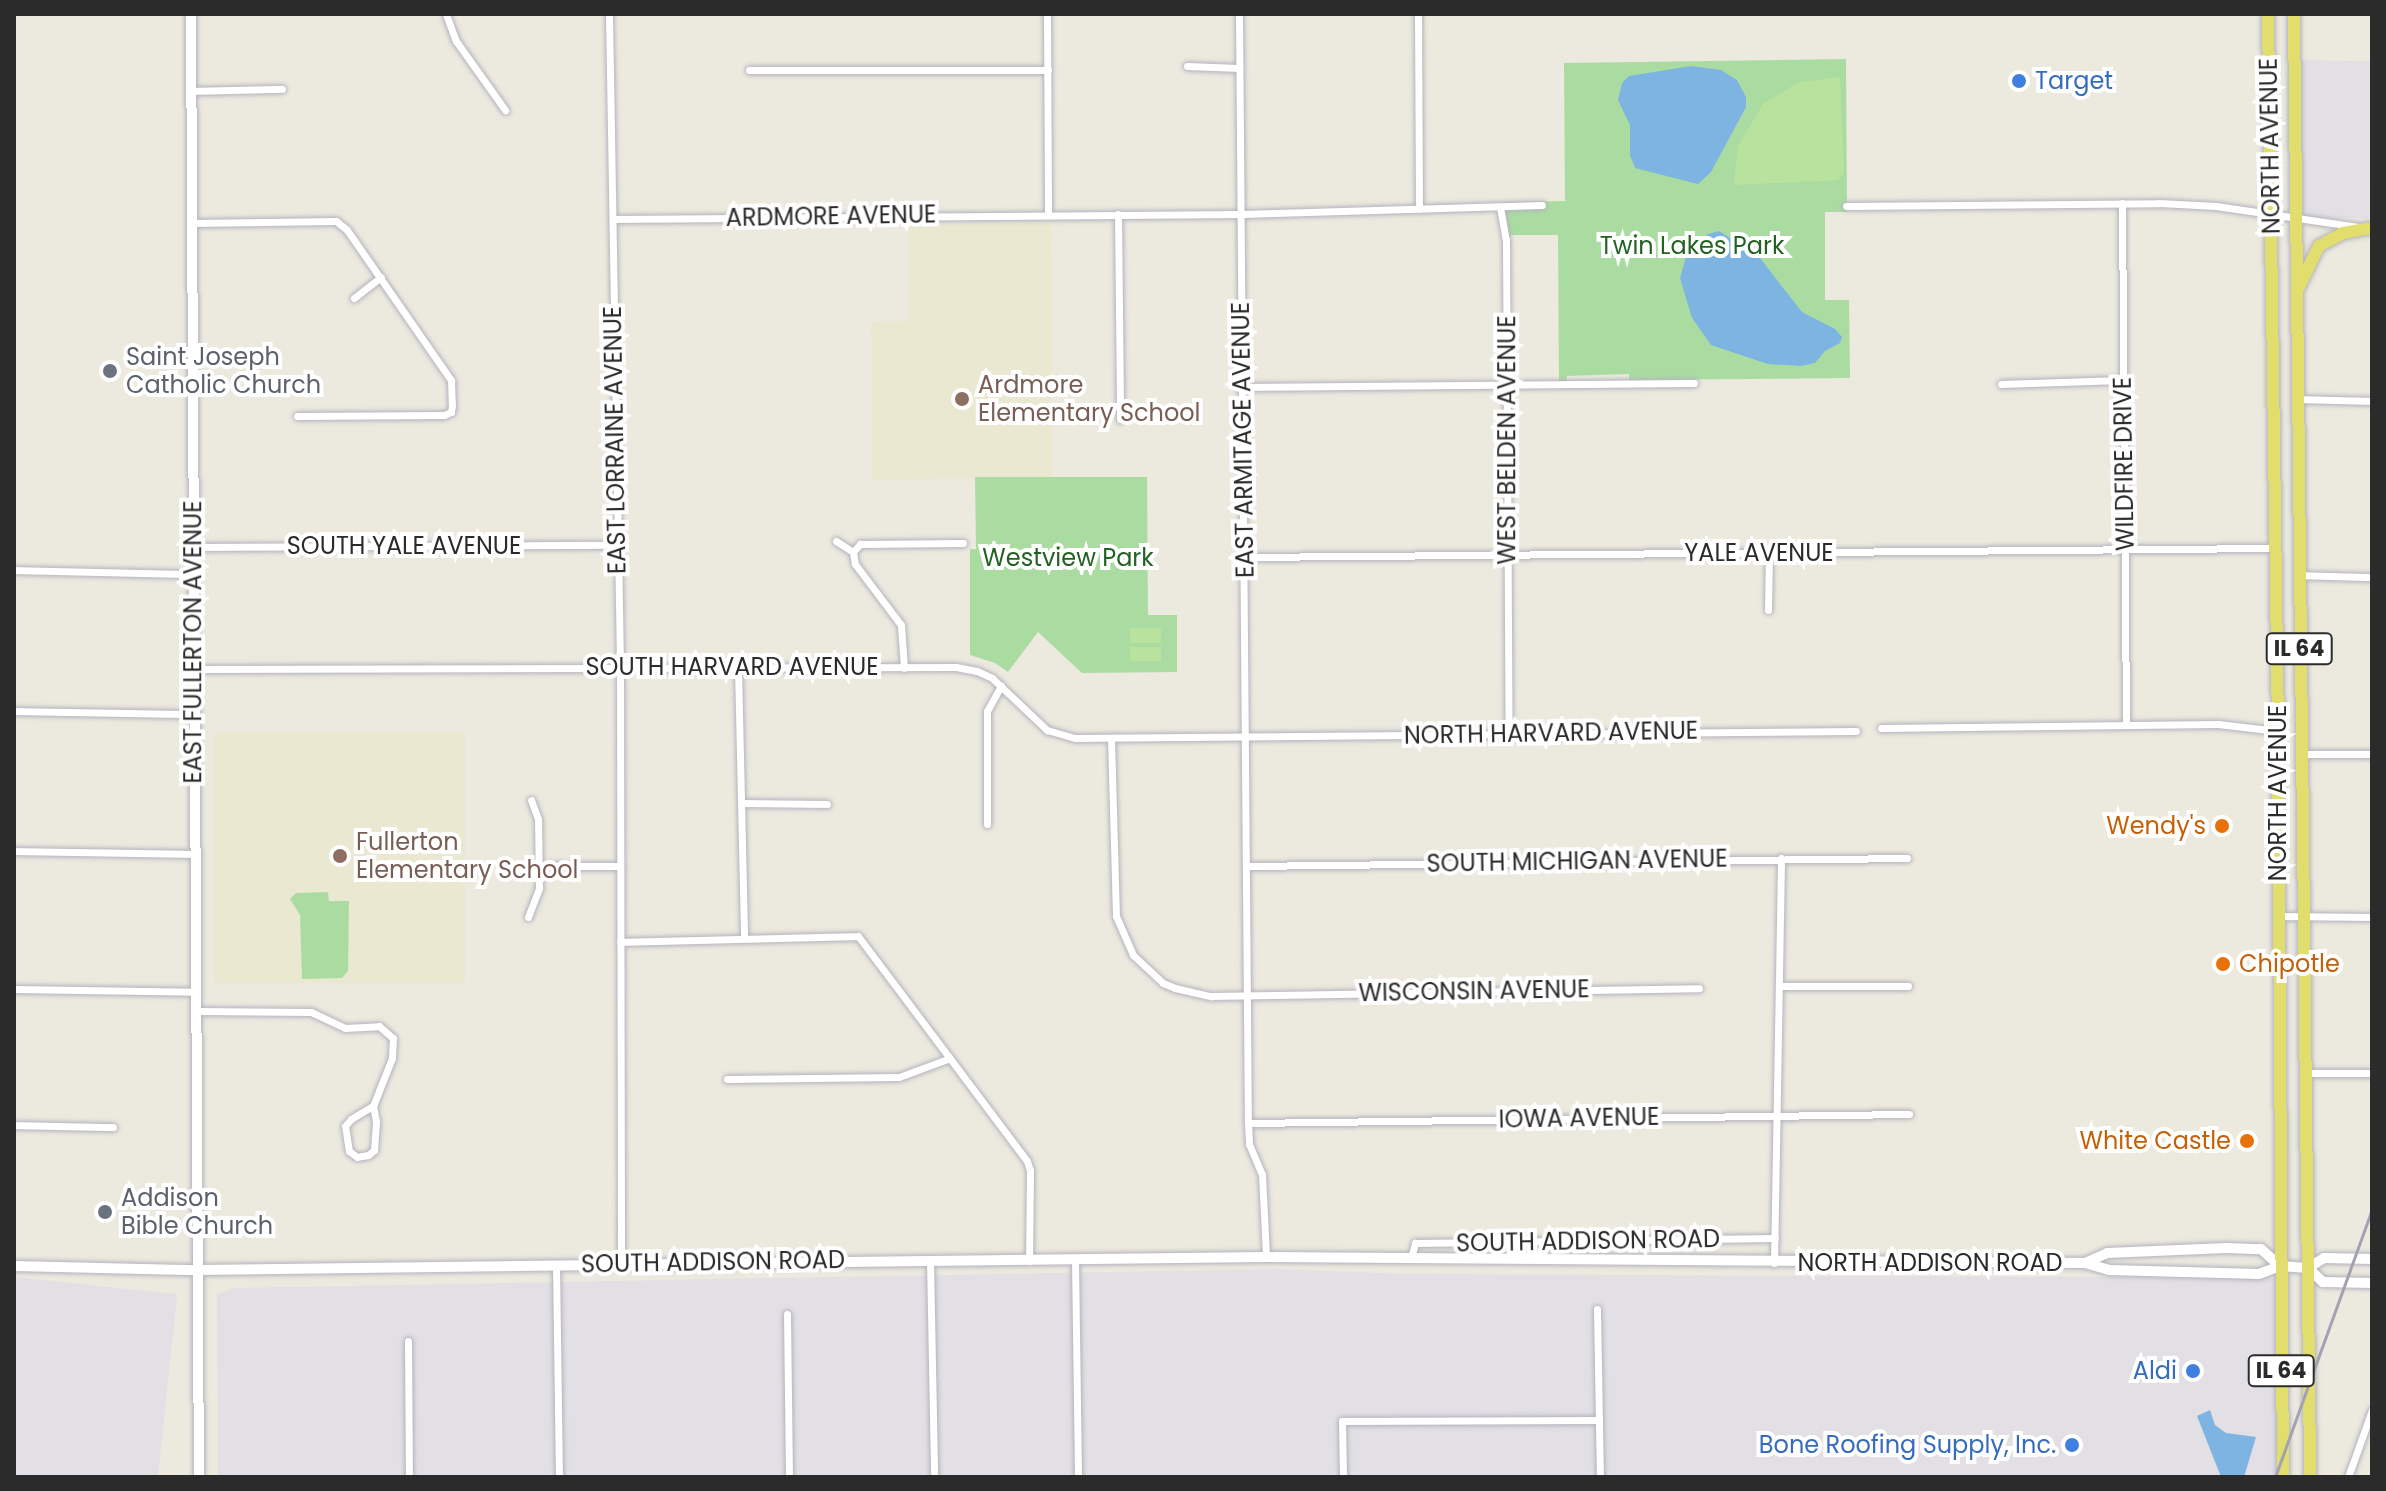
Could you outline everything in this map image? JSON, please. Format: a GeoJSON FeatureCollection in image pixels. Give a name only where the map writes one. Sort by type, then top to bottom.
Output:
{"type":"FeatureCollection","features":[{"type":"Feature","properties":{"kind":"main road","name":"NORTH AVENUE"},"geometry":{"type":"LineString","coordinates":[[2268,14],[2278,731],[2283,1477]]}},
{"type":"Feature","properties":{"kind":"main road","name":"NORTH AVENUE"},"geometry":{"type":"LineString","coordinates":[[2294,14],[2310,1477]]}},
{"type":"Feature","properties":{"kind":"main road"},"geometry":{"type":"LineString","coordinates":[[2296,293],[2319,246],[2331,237],[2372,228]]}},
{"type":"Feature","properties":{"kind":"street","name":"EAST FULLERTON AVENUE"},"geometry":{"type":"LineString","coordinates":[[191,14],[199,1477]]}},
{"type":"Feature","properties":{"kind":"street"},"geometry":{"type":"LineString","coordinates":[[446,14],[456,41],[505,110]]}},
{"type":"Feature","properties":{"kind":"street","name":"EAST LORRAINE AVENUE"},"geometry":{"type":"LineString","coordinates":[[609,14],[615,545],[620,666],[621,1264]]}},
{"type":"Feature","properties":{"kind":"street"},"geometry":{"type":"LineString","coordinates":[[1047,14],[1048,213]]}},
{"type":"Feature","properties":{"kind":"street","name":"EAST ARMITAGE AVENUE"},"geometry":{"type":"LineString","coordinates":[[1239,14],[1248,1123],[1249,1144],[1262,1174],[1266,1257]]}},
{"type":"Feature","properties":{"kind":"street"},"geometry":{"type":"LineString","coordinates":[[1418,14],[1419,209]]}},
{"type":"Feature","properties":{"kind":"street"},"geometry":{"type":"LineString","coordinates":[[1187,66],[1239,68]]}},
{"type":"Feature","properties":{"kind":"street"},"geometry":{"type":"LineString","coordinates":[[749,70],[1048,70]]}},
{"type":"Feature","properties":{"kind":"street"},"geometry":{"type":"LineString","coordinates":[[191,91],[282,89]]}},
{"type":"Feature","properties":{"kind":"street"},"geometry":{"type":"LineString","coordinates":[[1846,206],[2122,203],[2216,206],[2294,220],[2372,228]]}},
{"type":"Feature","properties":{"kind":"street","name":"WILDFIRE DRIVE"},"geometry":{"type":"LineString","coordinates":[[2122,203],[2126,725]]}},
{"type":"Feature","properties":{"kind":"street"},"geometry":{"type":"LineString","coordinates":[[1242,214],[1542,205]]}},
{"type":"Feature","properties":{"kind":"street","name":"WEST BELDEN AVENUE"},"geometry":{"type":"LineString","coordinates":[[1500,207],[1506,240],[1509,733]]}},
{"type":"Feature","properties":{"kind":"street","name":"ARDMORE AVENUE"},"geometry":{"type":"LineString","coordinates":[[613,219],[1048,213],[1242,214]]}},
{"type":"Feature","properties":{"kind":"street"},"geometry":{"type":"LineString","coordinates":[[1118,214],[1120,419]]}},
{"type":"Feature","properties":{"kind":"street"},"geometry":{"type":"LineString","coordinates":[[192,223],[336,221],[347,230],[381,277],[451,380],[451,412],[418,416],[297,416]]}},
{"type":"Feature","properties":{"kind":"street"},"geometry":{"type":"LineString","coordinates":[[354,298],[381,277]]}},
{"type":"Feature","properties":{"kind":"street"},"geometry":{"type":"LineString","coordinates":[[2001,384],[2122,380]]}},
{"type":"Feature","properties":{"kind":"street"},"geometry":{"type":"LineString","coordinates":[[1240,387],[1694,383]]}},
{"type":"Feature","properties":{"kind":"street"},"geometry":{"type":"LineString","coordinates":[[2297,399],[2372,401]]}},
{"type":"Feature","properties":{"kind":"street"},"geometry":{"type":"LineString","coordinates":[[836,541],[853,552],[855,564],[901,625],[904,668]]}},
{"type":"Feature","properties":{"kind":"street"},"geometry":{"type":"LineString","coordinates":[[853,552],[860,544],[963,543]]}},
{"type":"Feature","properties":{"kind":"street","name":"SOUTH YALE AVENUE"},"geometry":{"type":"LineString","coordinates":[[193,547],[615,545]]}},
{"type":"Feature","properties":{"kind":"street","name":"YALE AVENUE"},"geometry":{"type":"LineString","coordinates":[[1244,557],[2274,548]]}},
{"type":"Feature","properties":{"kind":"street"},"geometry":{"type":"LineString","coordinates":[[1768,610],[1769,552]]}},
{"type":"Feature","properties":{"kind":"street"},"geometry":{"type":"LineString","coordinates":[[14,570],[193,574]]}},
{"type":"Feature","properties":{"kind":"street"},"geometry":{"type":"LineString","coordinates":[[2299,575],[2372,577]]}},
{"type":"Feature","properties":{"kind":"street","name":"SOUTH HARVARD AVENUE"},"geometry":{"type":"LineString","coordinates":[[194,669],[620,666],[968,668],[1001,686],[1054,734],[1111,738],[1245,737]]}},
{"type":"Feature","properties":{"kind":"street"},"geometry":{"type":"LineString","coordinates":[[738,668],[744,938]]}},
{"type":"Feature","properties":{"kind":"street"},"geometry":{"type":"LineString","coordinates":[[987,824],[986,716],[988,706],[1001,686]]}},
{"type":"Feature","properties":{"kind":"street"},"geometry":{"type":"LineString","coordinates":[[14,711],[194,714]]}},
{"type":"Feature","properties":{"kind":"street"},"geometry":{"type":"LineString","coordinates":[[1881,728],[2218,724],[2278,731]]}},
{"type":"Feature","properties":{"kind":"street","name":"NORTH HARVARD AVENUE"},"geometry":{"type":"LineString","coordinates":[[1245,737],[1856,731]]}},
{"type":"Feature","properties":{"kind":"street","name":"WISCONSIN AVENUE"},"geometry":{"type":"LineString","coordinates":[[1111,738],[1113,893],[1126,945],[1142,965],[1175,988],[1197,995],[1699,988]]}},
{"type":"Feature","properties":{"kind":"street"},"geometry":{"type":"LineString","coordinates":[[2300,754],[2372,754]]}},
{"type":"Feature","properties":{"kind":"street"},"geometry":{"type":"LineString","coordinates":[[528,917],[539,888],[538,819],[531,800]]}},
{"type":"Feature","properties":{"kind":"street"},"geometry":{"type":"LineString","coordinates":[[743,803],[827,804]]}},
{"type":"Feature","properties":{"kind":"street"},"geometry":{"type":"LineString","coordinates":[[14,851],[195,854]]}},
{"type":"Feature","properties":{"kind":"street"},"geometry":{"type":"LineString","coordinates":[[1774,1263],[1781,858]]}},
{"type":"Feature","properties":{"kind":"street","name":"SOUTH MICHIGAN AVENUE"},"geometry":{"type":"LineString","coordinates":[[1246,866],[1907,858]]}},
{"type":"Feature","properties":{"kind":"street"},"geometry":{"type":"LineString","coordinates":[[539,866],[618,866]]}},
{"type":"Feature","properties":{"kind":"street"},"geometry":{"type":"LineString","coordinates":[[2279,916],[2372,917]]}},
{"type":"Feature","properties":{"kind":"street"},"geometry":{"type":"LineString","coordinates":[[620,942],[858,936],[1029,1166],[1029,1261]]}},
{"type":"Feature","properties":{"kind":"street"},"geometry":{"type":"LineString","coordinates":[[1780,986],[1908,986]]}},
{"type":"Feature","properties":{"kind":"street"},"geometry":{"type":"LineString","coordinates":[[14,989],[195,992]]}},
{"type":"Feature","properties":{"kind":"street"},"geometry":{"type":"LineString","coordinates":[[196,1011],[311,1012],[345,1028],[379,1026],[393,1038],[392,1058],[373,1106],[376,1122],[374,1150],[357,1157],[349,1151],[345,1126],[373,1106]]}},
{"type":"Feature","properties":{"kind":"street"},"geometry":{"type":"LineString","coordinates":[[727,1079],[899,1077],[950,1058]]}},
{"type":"Feature","properties":{"kind":"street"},"geometry":{"type":"LineString","coordinates":[[2304,1073],[2372,1073]]}},
{"type":"Feature","properties":{"kind":"street","name":"IOWA AVENUE"},"geometry":{"type":"LineString","coordinates":[[1248,1123],[1909,1114]]}},
{"type":"Feature","properties":{"kind":"street"},"geometry":{"type":"LineString","coordinates":[[14,1125],[113,1127]]}},
{"type":"Feature","properties":{"kind":"street","name":"SOUTH ADDISON ROAD"},"geometry":{"type":"LineString","coordinates":[[1411,1258],[1415,1243],[1775,1238]]}},
{"type":"Feature","properties":{"kind":"street","name":"NORTH ADDISON ROAD"},"geometry":{"type":"LineString","coordinates":[[2085,1263],[2107,1253],[2214,1248],[2261,1249],[2280,1266]]}},
{"type":"Feature","properties":{"kind":"street","name":"SOUTH ADDISON ROAD"},"geometry":{"type":"LineString","coordinates":[[14,1266],[197,1270],[1266,1257],[1774,1263]]}},
{"type":"Feature","properties":{"kind":"street","name":"NORTH ADDISON ROAD"},"geometry":{"type":"LineString","coordinates":[[1774,1263],[2085,1263],[2109,1270],[2259,1274],[2280,1266],[2308,1268],[2324,1258],[2372,1259]]}},
{"type":"Feature","properties":{"kind":"street"},"geometry":{"type":"LineString","coordinates":[[930,1260],[934,1477]]}},
{"type":"Feature","properties":{"kind":"street"},"geometry":{"type":"LineString","coordinates":[[1075,1260],[1078,1477]]}},
{"type":"Feature","properties":{"kind":"street"},"geometry":{"type":"LineString","coordinates":[[556,1264],[559,1477]]}},
{"type":"Feature","properties":{"kind":"street","name":"NORTH ADDISON ROAD"},"geometry":{"type":"LineString","coordinates":[[2308,1268],[2323,1282],[2372,1283]]}},
{"type":"Feature","properties":{"kind":"street"},"geometry":{"type":"LineString","coordinates":[[1597,1309],[1600,1477]]}},
{"type":"Feature","properties":{"kind":"street"},"geometry":{"type":"LineString","coordinates":[[787,1314],[789,1477]]}},
{"type":"Feature","properties":{"kind":"street"},"geometry":{"type":"LineString","coordinates":[[408,1341],[409,1477]]}},
{"type":"Feature","properties":{"kind":"street"},"geometry":{"type":"LineString","coordinates":[[2348,1477],[2372,1410]]}},
{"type":"Feature","properties":{"kind":"street"},"geometry":{"type":"LineString","coordinates":[[1343,1477],[1342,1421],[1599,1420]]}},
{"type":"Feature","properties":{"kind":"shaded area"},"geometry":{"type":"Polygon","coordinates":[[[2296,60],[2372,61],[2369,218],[2293,217],[2296,60]]]}},
{"type":"Feature","properties":{"kind":"shaded area","name":"Ardmore Elementary School"},"geometry":{"type":"Polygon","coordinates":[[[1051,223],[1052,477],[872,480],[871,322],[908,321],[909,225],[1051,223]]]}},
{"type":"Feature","properties":{"kind":"shaded area","name":"Fullerton Elementary School"},"geometry":{"type":"Polygon","coordinates":[[[214,732],[465,732],[465,983],[214,983],[214,732]]]}},
{"type":"Feature","properties":{"kind":"shaded area"},"geometry":{"type":"Polygon","coordinates":[[[1278,1269],[1404,1274],[2280,1278],[2281,1458],[2273,1477],[218,1477],[217,1294],[235,1288],[1278,1269]]]}},
{"type":"Feature","properties":{"kind":"shaded area"},"geometry":{"type":"Polygon","coordinates":[[[14,1277],[177,1294],[158,1477],[14,1477],[14,1277]]]}},
{"type":"Feature","properties":{"kind":"green space","name":"Twin Lakes Park"},"geometry":{"type":"Polygon","coordinates":[[[1846,59],[1847,212],[1825,212],[1825,300],[1849,300],[1850,378],[1629,380],[1629,374],[1567,376],[1566,382],[1559,382],[1558,235],[1509,235],[1504,202],[1565,201],[1564,63],[1846,59]]]}},
{"type":"Feature","properties":{"kind":"green space"},"geometry":{"type":"Polygon","coordinates":[[[1840,77],[1844,172],[1838,180],[1734,185],[1738,146],[1763,104],[1797,83],[1840,77]]]}},
{"type":"Feature","properties":{"kind":"green space","name":"Westview Park"},"geometry":{"type":"Polygon","coordinates":[[[975,477],[1147,477],[1148,615],[1177,615],[1177,672],[1082,673],[1038,632],[1008,672],[995,663],[970,655],[970,549],[976,549],[975,477]]]}},
{"type":"Feature","properties":{"kind":"green space"},"geometry":{"type":"Polygon","coordinates":[[[1130,628],[1161,628],[1161,643],[1130,643],[1130,628]]]}},
{"type":"Feature","properties":{"kind":"green space"},"geometry":{"type":"Polygon","coordinates":[[[1130,647],[1161,647],[1161,661],[1130,661],[1130,647]]]}},
{"type":"Feature","properties":{"kind":"green space"},"geometry":{"type":"Polygon","coordinates":[[[328,892],[329,901],[349,901],[348,971],[342,978],[302,979],[300,915],[290,899],[296,893],[328,892]]]}},
{"type":"Feature","properties":{"kind":"water"},"geometry":{"type":"Polygon","coordinates":[[[1691,66],[1721,70],[1737,80],[1746,97],[1746,107],[1711,172],[1698,184],[1635,168],[1630,155],[1630,125],[1618,100],[1622,83],[1629,76],[1691,66]]]}},
{"type":"Feature","properties":{"kind":"water"},"geometry":{"type":"Polygon","coordinates":[[[1719,231],[1760,258],[1802,312],[1835,329],[1842,337],[1840,343],[1825,351],[1815,363],[1801,366],[1768,364],[1711,345],[1692,318],[1680,278],[1686,257],[1694,247],[1708,234],[1719,231]]]}},
{"type":"Feature","properties":{"kind":"water"},"geometry":{"type":"Polygon","coordinates":[[[2210,1410],[2215,1425],[2226,1433],[2256,1437],[2244,1477],[2221,1477],[2197,1416],[2210,1410]]]}},
{"type":"Feature","properties":{"kind":"railway"},"geometry":{"type":"LineString","coordinates":[[2275,1477],[2372,1209]]}},
{"type":"Feature","properties":{"kind":"place","name":"Target"},"geometry":{"type":"Point","coordinates":[2019,81]}},
{"type":"Feature","properties":{"kind":"place","name":"Saint Joseph Catholic Church"},"geometry":{"type":"Point","coordinates":[110,371]}},
{"type":"Feature","properties":{"kind":"place","name":"Ardmore Elementary School"},"geometry":{"type":"Point","coordinates":[962,399]}},
{"type":"Feature","properties":{"kind":"place","name":"Wendy's"},"geometry":{"type":"Point","coordinates":[2222,826]}},
{"type":"Feature","properties":{"kind":"place","name":"Fullerton Elementary School"},"geometry":{"type":"Point","coordinates":[340,856]}},
{"type":"Feature","properties":{"kind":"place","name":"Chipotle"},"geometry":{"type":"Point","coordinates":[2223,964]}},
{"type":"Feature","properties":{"kind":"place","name":"White Castle"},"geometry":{"type":"Point","coordinates":[2247,1141]}},
{"type":"Feature","properties":{"kind":"place","name":"Addison Bible Church"},"geometry":{"type":"Point","coordinates":[105,1212]}},
{"type":"Feature","properties":{"kind":"place","name":"Aldi"},"geometry":{"type":"Point","coordinates":[2193,1371]}},
{"type":"Feature","properties":{"kind":"place","name":"Bone Roofing Supply, Inc."},"geometry":{"type":"Point","coordinates":[2072,1445]}}]}
